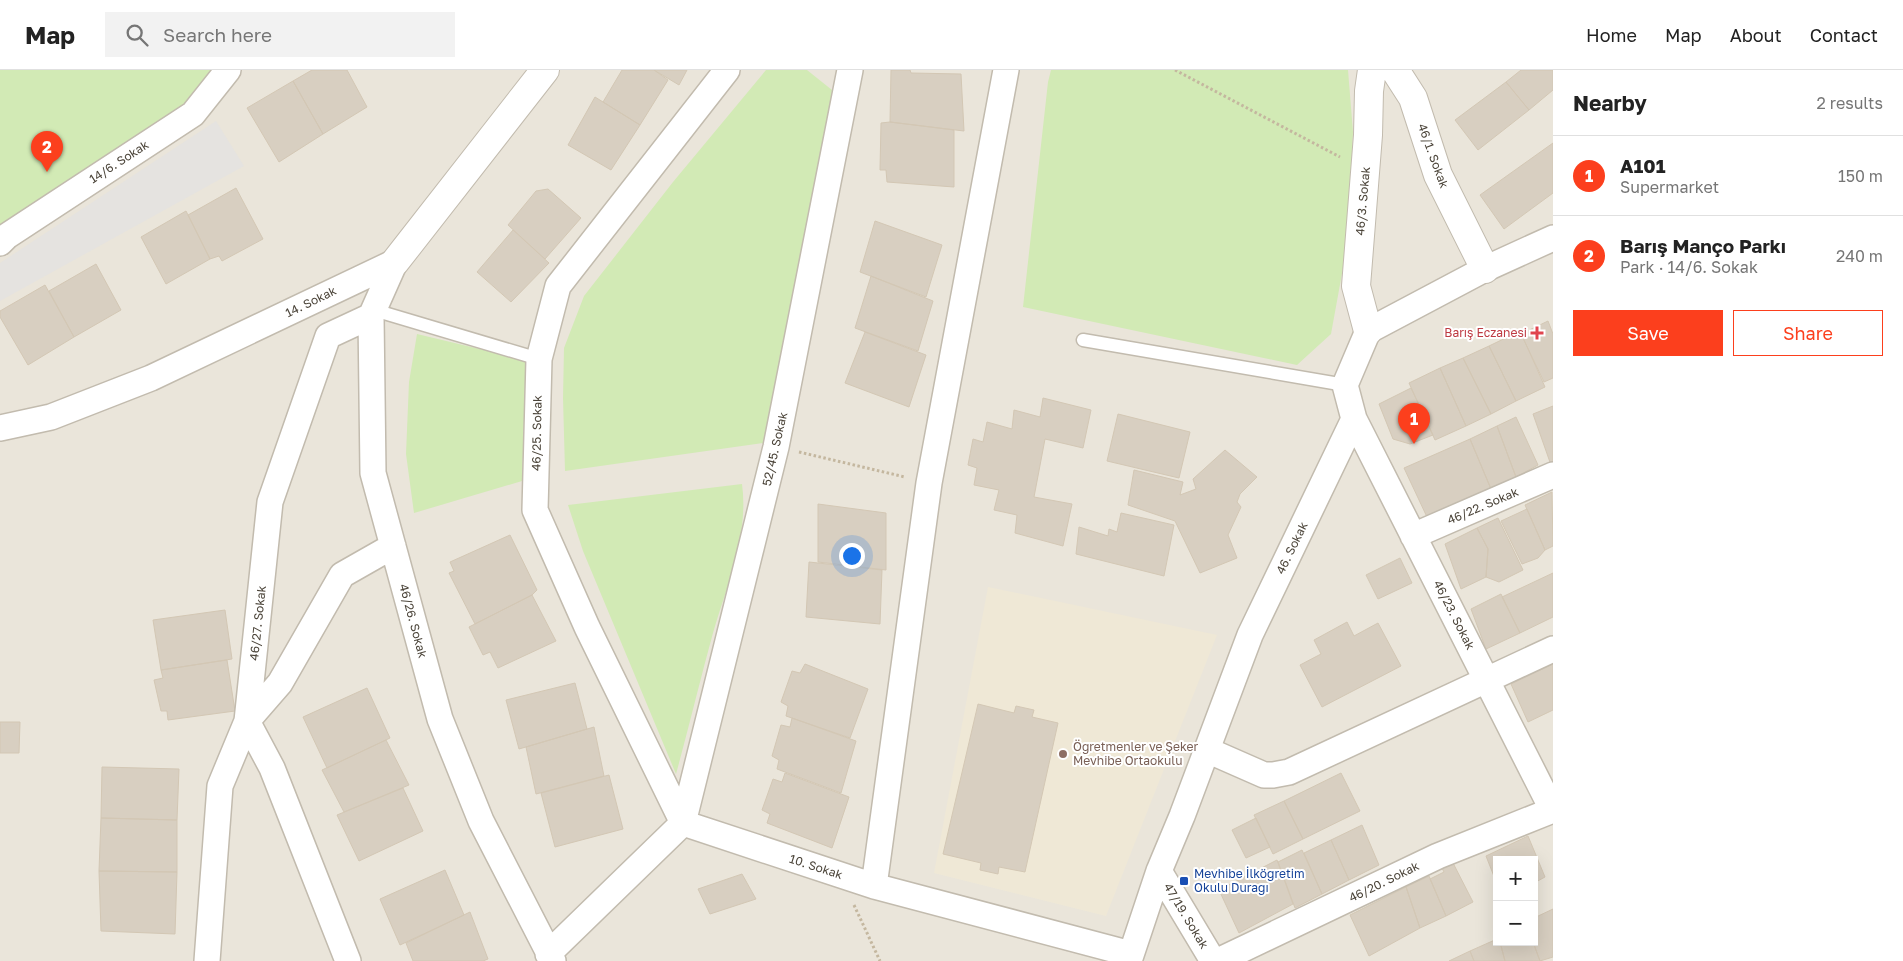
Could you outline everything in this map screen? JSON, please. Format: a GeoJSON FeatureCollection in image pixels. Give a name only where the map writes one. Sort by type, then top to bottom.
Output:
{"type":"FeatureCollection","features":[{"type":"Feature","properties":{"kind":"street","name":"14/6. Sokak"},"geometry":{"type":"LineString","coordinates":[[0,243],[7,236],[193,114],[228,70]]}},
{"type":"Feature","properties":{"kind":"street","name":"14. Sokak"},"geometry":{"type":"LineString","coordinates":[[0,428],[51,417],[151,378],[395,262],[545,70]]}},
{"type":"Feature","properties":{"kind":"street","name":"46/25. Sokak"},"geometry":{"type":"LineString","coordinates":[[683,823],[586,627],[535,510],[539,359],[558,286],[728,70]]}},
{"type":"Feature","properties":{"kind":"street","name":"52/45. Sokak"},"geometry":{"type":"LineString","coordinates":[[683,823],[776,447],[850,70]]}},
{"type":"Feature","properties":{"kind":"street"},"geometry":{"type":"LineString","coordinates":[[874,886],[929,483],[1006,70]]}},
{"type":"Feature","properties":{"kind":"street","name":"46/3. Sokak"},"geometry":{"type":"LineString","coordinates":[[1368,331],[1356,286],[1372,70]]}},
{"type":"Feature","properties":{"kind":"street","name":"46/1. Sokak"},"geometry":{"type":"LineString","coordinates":[[1395,70],[1413,98],[1438,175],[1485,269]]}},
{"type":"Feature","properties":{"kind":"street"},"geometry":{"type":"LineString","coordinates":[[1354,419],[1345,385],[1368,331],[1485,269],[1553,238]]}},
{"type":"Feature","properties":{"kind":"street","name":"46/26. Sokak"},"geometry":{"type":"LineString","coordinates":[[395,262],[372,313],[373,474],[440,719],[481,822],[550,958]]}},
{"type":"Feature","properties":{"kind":"street","name":"46/27. Sokak"},"geometry":{"type":"LineString","coordinates":[[207,961],[220,786],[247,721],[270,502],[328,336],[372,313]]}},
{"type":"Feature","properties":{"kind":"street","name":"46/23. Sokak"},"geometry":{"type":"LineString","coordinates":[[1354,419],[1553,811]]}},
{"type":"Feature","properties":{"kind":"street","name":"46. Sokak"},"geometry":{"type":"LineString","coordinates":[[1130,958],[1159,871],[1250,635],[1354,419]]}},
{"type":"Feature","properties":{"kind":"street","name":"46/22. Sokak"},"geometry":{"type":"LineString","coordinates":[[1413,536],[1553,476]]}},
{"type":"Feature","properties":{"kind":"street"},"geometry":{"type":"LineString","coordinates":[[348,961],[272,768],[247,721],[280,683],[342,575],[393,546]]}},
{"type":"Feature","properties":{"kind":"street"},"geometry":{"type":"LineString","coordinates":[[1207,750],[1264,775],[1282,774],[1553,649]]}},
{"type":"Feature","properties":{"kind":"street","name":"46/20. Sokak"},"geometry":{"type":"LineString","coordinates":[[1218,961],[1438,856],[1553,811]]}},
{"type":"Feature","properties":{"kind":"street"},"geometry":{"type":"LineString","coordinates":[[550,958],[683,823]]}},
{"type":"Feature","properties":{"kind":"street","name":"10. Sokak"},"geometry":{"type":"LineString","coordinates":[[683,823],[874,886],[1130,958]]}},
{"type":"Feature","properties":{"kind":"street","name":"47/19. Sokak"},"geometry":{"type":"LineString","coordinates":[[1159,871],[1213,961]]}},
{"type":"Feature","properties":{"kind":"lane"},"geometry":{"type":"LineString","coordinates":[[372,313],[539,359]]}},
{"type":"Feature","properties":{"kind":"lane"},"geometry":{"type":"LineString","coordinates":[[1083,340],[1345,385]]}},
{"type":"Feature","properties":{"kind":"path"},"geometry":{"type":"LineString","coordinates":[[1175,70],[1366,171]]}},
{"type":"Feature","properties":{"kind":"path"},"geometry":{"type":"LineString","coordinates":[[776,447],[929,483]]}},
{"type":"Feature","properties":{"kind":"path"},"geometry":{"type":"LineString","coordinates":[[874,886],[849,895],[880,961]]}},
{"type":"Feature","properties":{"kind":"shaded area"},"geometry":{"type":"Polygon","coordinates":[[[0,70],[1553,70],[1553,961],[0,961],[0,70]]]}},
{"type":"Feature","properties":{"kind":"shaded area"},"geometry":{"type":"Polygon","coordinates":[[[216,121],[244,166],[0,301],[0,263],[216,121]]]}},
{"type":"Feature","properties":{"kind":"shaded area","name":"Ögretmenler ve Şeker Mevhibe Ortaokulu"},"geometry":{"type":"Polygon","coordinates":[[[988,587],[1217,635],[1106,916],[934,873],[988,587]]]}},
{"type":"Feature","properties":{"kind":"green space"},"geometry":{"type":"Polygon","coordinates":[[[0,70],[225,70],[189,109],[0,235],[0,70]]]}},
{"type":"Feature","properties":{"kind":"green space"},"geometry":{"type":"Polygon","coordinates":[[[766,70],[807,70],[832,90],[814,207],[763,443],[565,471],[564,348],[584,296],[673,182],[766,70]]]}},
{"type":"Feature","properties":{"kind":"green space"},"geometry":{"type":"Polygon","coordinates":[[[1051,70],[1348,70],[1353,132],[1347,246],[1331,334],[1297,365],[1023,307],[1048,82],[1051,70]]]}},
{"type":"Feature","properties":{"kind":"green space"},"geometry":{"type":"Polygon","coordinates":[[[417,334],[526,360],[522,481],[414,513],[406,454],[409,382],[417,334]]]}},
{"type":"Feature","properties":{"kind":"green space"},"geometry":{"type":"Polygon","coordinates":[[[742,484],[743,503],[740,541],[713,633],[676,774],[583,551],[568,505],[742,484]]]}},
{"type":"Feature","properties":{"kind":"building"},"geometry":{"type":"Polygon","coordinates":[[[312,70],[347,70],[367,107],[323,134],[293,81],[312,70]]]}},
{"type":"Feature","properties":{"kind":"building"},"geometry":{"type":"Polygon","coordinates":[[[622,70],[654,70],[668,80],[640,125],[603,102],[622,70]]]}},
{"type":"Feature","properties":{"kind":"building"},"geometry":{"type":"Polygon","coordinates":[[[654,70],[687,70],[679,85],[654,70]]]}},
{"type":"Feature","properties":{"kind":"building"},"geometry":{"type":"Polygon","coordinates":[[[891,70],[910,70],[911,73],[961,74],[964,131],[890,122],[891,70]]]}},
{"type":"Feature","properties":{"kind":"building"},"geometry":{"type":"Polygon","coordinates":[[[1521,70],[1553,70],[1553,90],[1529,110],[1506,82],[1521,70]]]}},
{"type":"Feature","properties":{"kind":"building"},"geometry":{"type":"Polygon","coordinates":[[[293,81],[323,134],[279,162],[247,108],[293,81]]]}},
{"type":"Feature","properties":{"kind":"building"},"geometry":{"type":"Polygon","coordinates":[[[1506,82],[1529,110],[1478,150],[1455,120],[1506,82]]]}},
{"type":"Feature","properties":{"kind":"building"},"geometry":{"type":"Polygon","coordinates":[[[595,97],[640,125],[611,170],[568,145],[595,97]]]}},
{"type":"Feature","properties":{"kind":"building"},"geometry":{"type":"Polygon","coordinates":[[[890,122],[954,130],[954,187],[887,182],[886,170],[880,170],[881,123],[890,122]]]}},
{"type":"Feature","properties":{"kind":"building"},"geometry":{"type":"Polygon","coordinates":[[[1553,143],[1553,193],[1504,229],[1480,195],[1553,143]]]}},
{"type":"Feature","properties":{"kind":"building"},"geometry":{"type":"Polygon","coordinates":[[[236,188],[263,239],[222,261],[219,256],[210,259],[188,215],[236,188]]]}},
{"type":"Feature","properties":{"kind":"building"},"geometry":{"type":"Polygon","coordinates":[[[548,189],[581,218],[545,259],[508,225],[536,191],[548,189]]]}},
{"type":"Feature","properties":{"kind":"building"},"geometry":{"type":"Polygon","coordinates":[[[186,211],[210,259],[166,284],[141,237],[186,211]]]}},
{"type":"Feature","properties":{"kind":"building"},"geometry":{"type":"Polygon","coordinates":[[[875,221],[942,245],[926,297],[860,272],[875,221]]]}},
{"type":"Feature","properties":{"kind":"building"},"geometry":{"type":"Polygon","coordinates":[[[513,230],[549,263],[511,302],[477,272],[513,230]]]}},
{"type":"Feature","properties":{"kind":"building"},"geometry":{"type":"Polygon","coordinates":[[[96,264],[121,310],[74,337],[49,291],[96,264]]]}},
{"type":"Feature","properties":{"kind":"building"},"geometry":{"type":"Polygon","coordinates":[[[871,276],[933,301],[918,351],[855,328],[871,276]]]}},
{"type":"Feature","properties":{"kind":"building"},"geometry":{"type":"Polygon","coordinates":[[[45,285],[74,337],[28,365],[0,317],[0,311],[45,285]]]}},
{"type":"Feature","properties":{"kind":"building"},"geometry":{"type":"Polygon","coordinates":[[[1548,321],[1553,334],[1553,378],[1544,382],[1521,334],[1548,321]]]}},
{"type":"Feature","properties":{"kind":"building"},"geometry":{"type":"Polygon","coordinates":[[[1520,331],[1545,387],[1516,401],[1489,346],[1520,331]]]}},
{"type":"Feature","properties":{"kind":"building"},"geometry":{"type":"Polygon","coordinates":[[[865,332],[926,355],[909,407],[845,383],[865,332]]]}},
{"type":"Feature","properties":{"kind":"building"},"geometry":{"type":"Polygon","coordinates":[[[1489,346],[1516,401],[1491,414],[1463,358],[1489,346]]]}},
{"type":"Feature","properties":{"kind":"building"},"geometry":{"type":"Polygon","coordinates":[[[1463,358],[1491,414],[1466,426],[1440,368],[1463,358]]]}},
{"type":"Feature","properties":{"kind":"building"},"geometry":{"type":"Polygon","coordinates":[[[1440,368],[1466,426],[1435,440],[1409,383],[1440,368]]]}},
{"type":"Feature","properties":{"kind":"building"},"geometry":{"type":"Polygon","coordinates":[[[1411,388],[1433,435],[1410,444],[1393,439],[1379,404],[1411,388]]]}},
{"type":"Feature","properties":{"kind":"building"},"geometry":{"type":"Polygon","coordinates":[[[1043,398],[1091,410],[1083,448],[1045,439],[1034,497],[1072,504],[1063,546],[1015,533],[1017,515],[994,510],[999,490],[974,485],[977,468],[968,465],[973,439],[983,442],[987,422],[1012,429],[1014,410],[1040,417],[1043,398]]]}},
{"type":"Feature","properties":{"kind":"building"},"geometry":{"type":"Polygon","coordinates":[[[1553,406],[1553,464],[1551,465],[1533,414],[1553,406]]]}},
{"type":"Feature","properties":{"kind":"building"},"geometry":{"type":"Polygon","coordinates":[[[1118,414],[1190,432],[1179,478],[1107,461],[1118,414]]]}},
{"type":"Feature","properties":{"kind":"building"},"geometry":{"type":"Polygon","coordinates":[[[1516,417],[1538,465],[1516,477],[1497,426],[1516,417]]]}},
{"type":"Feature","properties":{"kind":"building"},"geometry":{"type":"Polygon","coordinates":[[[1497,426],[1516,477],[1491,489],[1470,439],[1497,426]]]}},
{"type":"Feature","properties":{"kind":"building"},"geometry":{"type":"Polygon","coordinates":[[[1470,439],[1491,489],[1427,517],[1404,468],[1470,439]]]}},
{"type":"Feature","properties":{"kind":"building"},"geometry":{"type":"Polygon","coordinates":[[[1225,450],[1257,477],[1240,494],[1237,502],[1241,507],[1228,535],[1237,558],[1200,573],[1175,521],[1128,505],[1134,470],[1183,482],[1180,495],[1196,489],[1193,479],[1225,450]]]}},
{"type":"Feature","properties":{"kind":"building"},"geometry":{"type":"Polygon","coordinates":[[[1552,492],[1553,546],[1545,550],[1525,505],[1552,492]]]}},
{"type":"Feature","properties":{"kind":"building"},"geometry":{"type":"Polygon","coordinates":[[[818,504],[886,513],[886,570],[818,562],[818,504]]]}},
{"type":"Feature","properties":{"kind":"building"},"geometry":{"type":"Polygon","coordinates":[[[1527,509],[1545,550],[1538,558],[1522,564],[1501,521],[1527,509]]]}},
{"type":"Feature","properties":{"kind":"building"},"geometry":{"type":"Polygon","coordinates":[[[1121,513],[1174,525],[1164,576],[1076,554],[1079,527],[1108,536],[1109,529],[1117,532],[1121,513]]]}},
{"type":"Feature","properties":{"kind":"building"},"geometry":{"type":"Polygon","coordinates":[[[1498,518],[1523,570],[1499,582],[1486,577],[1488,549],[1477,528],[1498,518]]]}},
{"type":"Feature","properties":{"kind":"building"},"geometry":{"type":"Polygon","coordinates":[[[1477,528],[1488,549],[1486,577],[1461,589],[1445,544],[1477,528]]]}},
{"type":"Feature","properties":{"kind":"building"},"geometry":{"type":"Polygon","coordinates":[[[510,535],[537,590],[532,595],[475,624],[449,573],[454,571],[450,562],[510,535]]]}},
{"type":"Feature","properties":{"kind":"building"},"geometry":{"type":"Polygon","coordinates":[[[1400,558],[1412,583],[1378,599],[1366,575],[1400,558]]]}},
{"type":"Feature","properties":{"kind":"building"},"geometry":{"type":"Polygon","coordinates":[[[809,562],[882,570],[880,624],[806,617],[809,562]]]}},
{"type":"Feature","properties":{"kind":"building"},"geometry":{"type":"Polygon","coordinates":[[[1553,573],[1553,617],[1520,633],[1502,597],[1553,573]]]}},
{"type":"Feature","properties":{"kind":"building"},"geometry":{"type":"Polygon","coordinates":[[[1501,594],[1520,633],[1486,649],[1471,609],[1501,594]]]}},
{"type":"Feature","properties":{"kind":"building"},"geometry":{"type":"Polygon","coordinates":[[[532,595],[556,641],[498,668],[490,652],[483,655],[469,627],[532,595]]]}},
{"type":"Feature","properties":{"kind":"building"},"geometry":{"type":"Polygon","coordinates":[[[225,610],[232,659],[161,670],[153,620],[225,610]]]}},
{"type":"Feature","properties":{"kind":"building"},"geometry":{"type":"Polygon","coordinates":[[[1347,622],[1354,636],[1378,623],[1401,666],[1322,707],[1300,665],[1321,654],[1314,640],[1347,622]]]}},
{"type":"Feature","properties":{"kind":"building"},"geometry":{"type":"Polygon","coordinates":[[[227,660],[235,711],[168,720],[167,711],[161,711],[154,680],[163,678],[161,670],[227,660]]]}},
{"type":"Feature","properties":{"kind":"building"},"geometry":{"type":"Polygon","coordinates":[[[805,664],[868,689],[850,738],[786,716],[788,706],[781,702],[792,671],[800,673],[805,664]]]}},
{"type":"Feature","properties":{"kind":"building"},"geometry":{"type":"Polygon","coordinates":[[[1553,664],[1553,710],[1528,722],[1511,684],[1553,664]]]}},
{"type":"Feature","properties":{"kind":"building"},"geometry":{"type":"Polygon","coordinates":[[[575,683],[587,729],[519,749],[506,700],[575,683]]]}},
{"type":"Feature","properties":{"kind":"building"},"geometry":{"type":"Polygon","coordinates":[[[367,688],[390,738],[327,768],[303,717],[367,688]]]}},
{"type":"Feature","properties":{"kind":"building","name":"Ögretmenler ve Şeker Mevhibe Ortaokulu"},"geometry":{"type":"Polygon","coordinates":[[[978,704],[1014,713],[1016,706],[1034,710],[1032,717],[1058,723],[1025,872],[999,867],[998,874],[980,870],[981,863],[943,854],[978,704]]]}},
{"type":"Feature","properties":{"kind":"building"},"geometry":{"type":"Polygon","coordinates":[[[792,718],[856,741],[841,793],[777,769],[779,760],[772,756],[781,725],[790,727],[792,718]]]}},
{"type":"Feature","properties":{"kind":"building"},"geometry":{"type":"Polygon","coordinates":[[[0,722],[20,722],[19,753],[0,753],[0,722]]]}},
{"type":"Feature","properties":{"kind":"building"},"geometry":{"type":"Polygon","coordinates":[[[594,727],[604,776],[536,794],[526,747],[594,727]]]}},
{"type":"Feature","properties":{"kind":"building"},"geometry":{"type":"Polygon","coordinates":[[[386,740],[409,785],[344,812],[322,770],[386,740]]]}},
{"type":"Feature","properties":{"kind":"building"},"geometry":{"type":"Polygon","coordinates":[[[102,767],[179,769],[177,820],[101,818],[102,767]]]}},
{"type":"Feature","properties":{"kind":"building"},"geometry":{"type":"Polygon","coordinates":[[[785,773],[849,797],[832,848],[767,823],[770,814],[762,810],[773,779],[782,782],[785,773]]]}},
{"type":"Feature","properties":{"kind":"building"},"geometry":{"type":"Polygon","coordinates":[[[1341,773],[1360,811],[1303,839],[1284,801],[1341,773]]]}},
{"type":"Feature","properties":{"kind":"building"},"geometry":{"type":"Polygon","coordinates":[[[609,775],[623,829],[555,847],[541,793],[609,775]]]}},
{"type":"Feature","properties":{"kind":"building"},"geometry":{"type":"Polygon","coordinates":[[[403,788],[423,831],[359,861],[337,815],[403,788]]]}},
{"type":"Feature","properties":{"kind":"building"},"geometry":{"type":"Polygon","coordinates":[[[1284,801],[1303,839],[1273,854],[1254,815],[1284,801]]]}},
{"type":"Feature","properties":{"kind":"building"},"geometry":{"type":"Polygon","coordinates":[[[101,818],[177,820],[177,872],[99,871],[101,818]]]}},
{"type":"Feature","properties":{"kind":"building"},"geometry":{"type":"Polygon","coordinates":[[[1256,818],[1270,847],[1246,858],[1232,830],[1256,818]]]}},
{"type":"Feature","properties":{"kind":"building"},"geometry":{"type":"Polygon","coordinates":[[[1362,825],[1379,865],[1349,880],[1331,840],[1362,825]]]}},
{"type":"Feature","properties":{"kind":"building"},"geometry":{"type":"Polygon","coordinates":[[[1528,836],[1536,856],[1493,856],[1493,874],[1486,856],[1528,836]]]}},
{"type":"Feature","properties":{"kind":"building"},"geometry":{"type":"Polygon","coordinates":[[[1331,840],[1349,880],[1322,894],[1304,853],[1331,840]]]}},
{"type":"Feature","properties":{"kind":"building"},"geometry":{"type":"Polygon","coordinates":[[[1302,850],[1322,894],[1295,908],[1278,862],[1302,850]]]}},
{"type":"Feature","properties":{"kind":"building"},"geometry":{"type":"Polygon","coordinates":[[[1277,860],[1293,904],[1239,933],[1219,890],[1277,860]]]}},
{"type":"Feature","properties":{"kind":"building"},"geometry":{"type":"Polygon","coordinates":[[[1538,860],[1545,877],[1538,881],[1538,860]]]}},
{"type":"Feature","properties":{"kind":"building"},"geometry":{"type":"Polygon","coordinates":[[[1452,861],[1473,902],[1446,916],[1430,879],[1444,872],[1441,866],[1452,861]]]}},
{"type":"Feature","properties":{"kind":"building"},"geometry":{"type":"Polygon","coordinates":[[[445,870],[464,915],[400,945],[380,899],[445,870]]]}},
{"type":"Feature","properties":{"kind":"building"},"geometry":{"type":"Polygon","coordinates":[[[99,871],[177,872],[175,934],[101,931],[99,871]]]}},
{"type":"Feature","properties":{"kind":"building"},"geometry":{"type":"Polygon","coordinates":[[[742,874],[756,899],[710,914],[698,889],[742,874]]]}},
{"type":"Feature","properties":{"kind":"building"},"geometry":{"type":"Polygon","coordinates":[[[1429,876],[1446,916],[1420,928],[1406,887],[1429,876]]]}},
{"type":"Feature","properties":{"kind":"building"},"geometry":{"type":"Polygon","coordinates":[[[1406,887],[1420,928],[1369,956],[1350,915],[1406,887]]]}},
{"type":"Feature","properties":{"kind":"building"},"geometry":{"type":"Polygon","coordinates":[[[1553,909],[1553,957],[1540,961],[1534,946],[1538,946],[1538,916],[1553,909]]]}},
{"type":"Feature","properties":{"kind":"building"},"geometry":{"type":"Polygon","coordinates":[[[470,912],[488,959],[483,961],[413,961],[406,943],[470,912]]]}},
{"type":"Feature","properties":{"kind":"building"},"geometry":{"type":"Polygon","coordinates":[[[1493,941],[1493,946],[1501,946],[1505,961],[1474,961],[1470,951],[1493,941]]]}},
{"type":"Feature","properties":{"kind":"building"},"geometry":{"type":"Polygon","coordinates":[[[1501,946],[1534,946],[1540,961],[1505,961],[1501,946]]]}},
{"type":"Feature","properties":{"kind":"building"},"geometry":{"type":"Polygon","coordinates":[[[1470,951],[1474,961],[1449,961],[1470,951]]]}},
{"type":"Feature","properties":{"kind":"place","name":"Barış Manço Parkı"},"geometry":{"type":"Point","coordinates":[47,172]}},
{"type":"Feature","properties":{"kind":"place","name":"Barış Eczanesi"},"geometry":{"type":"Point","coordinates":[1537,333]}},
{"type":"Feature","properties":{"kind":"place","name":"A101"},"geometry":{"type":"Point","coordinates":[1414,444]}},
{"type":"Feature","properties":{"kind":"place","name":"Ögretmenler ve Şeker Mevhibe Ortaokulu"},"geometry":{"type":"Point","coordinates":[1063,754]}},
{"type":"Feature","properties":{"kind":"place","name":"Mevhibe İlköğretim Okulu Durağı"},"geometry":{"type":"Point","coordinates":[1184,881]}}]}
